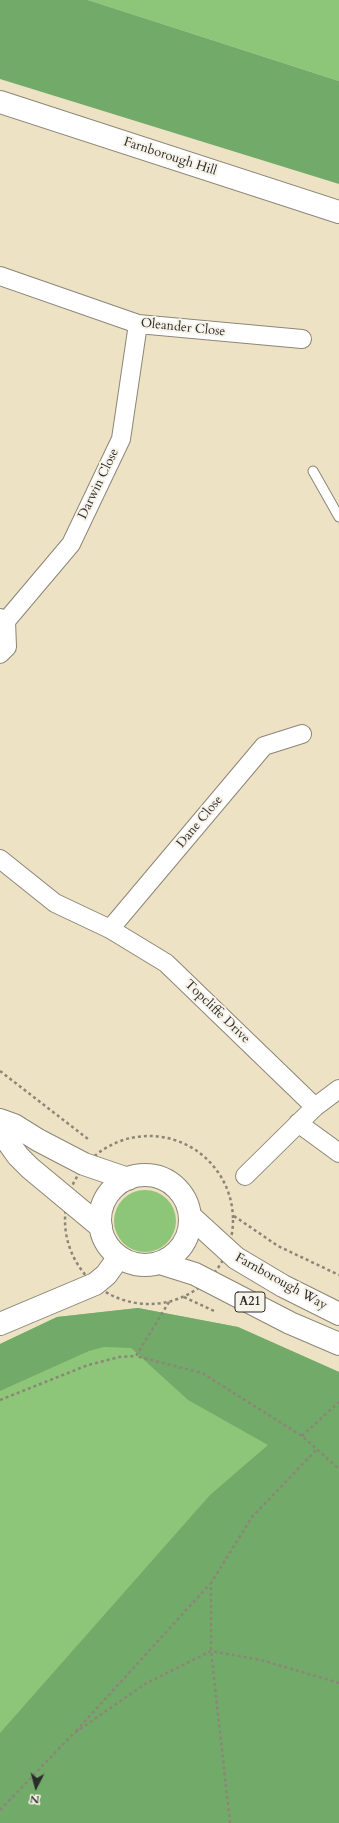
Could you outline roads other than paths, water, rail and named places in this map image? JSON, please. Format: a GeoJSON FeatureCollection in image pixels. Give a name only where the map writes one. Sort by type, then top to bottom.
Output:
{"type":"FeatureCollection","features":[{"type":"Feature","properties":{"kind":"main road","name":"Farnborough Hill"},"geometry":{"type":"LineString","coordinates":[[0,102],[339,212]]}},
{"type":"Feature","properties":{"kind":"main road"},"geometry":{"type":"LineString","coordinates":[[0,1120],[14,1125],[38,1140],[84,1164],[128,1178]]}},
{"type":"Feature","properties":{"kind":"main road"},"geometry":{"type":"LineString","coordinates":[[0,1131],[18,1156],[66,1207],[101,1228]]}},
{"type":"Feature","properties":{"kind":"main road"},"geometry":{"type":"LineString","coordinates":[[142,1175],[156,1176],[179,1190],[186,1202],[190,1216],[189,1230],[184,1244],[173,1255],[160,1263],[144,1265],[129,1262],[119,1257],[106,1242],[101,1228],[101,1212],[106,1198],[116,1186],[128,1178],[142,1175]]}},
{"type":"Feature","properties":{"kind":"main road","name":"Farnborough Way"},"geometry":{"type":"LineString","coordinates":[[190,1216],[227,1251],[277,1282],[339,1314]]}},
{"type":"Feature","properties":{"kind":"main road"},"geometry":{"type":"LineString","coordinates":[[0,1324],[95,1284],[106,1275],[119,1257]]}},
{"type":"Feature","properties":{"kind":"main road","name":"A21"},"geometry":{"type":"LineString","coordinates":[[160,1263],[185,1270],[208,1280],[290,1323],[339,1344]]}},
{"type":"Feature","properties":{"kind":"street","name":"Oleander Close"},"geometry":{"type":"LineString","coordinates":[[0,276],[138,324],[302,339]]}},
{"type":"Feature","properties":{"kind":"street","name":"Darwin Close"},"geometry":{"type":"LineString","coordinates":[[0,654],[7,647],[3,619],[71,544],[121,439],[138,324]]}},
{"type":"Feature","properties":{"kind":"street","name":"Dane Close"},"geometry":{"type":"LineString","coordinates":[[110,929],[264,746],[302,734]]}},
{"type":"Feature","properties":{"kind":"street","name":"Topcliffe Drive"},"geometry":{"type":"LineString","coordinates":[[0,859],[55,903],[110,929],[166,963],[315,1107]]}},
{"type":"Feature","properties":{"kind":"street"},"geometry":{"type":"LineString","coordinates":[[245,1176],[315,1107],[339,1089]]}},
{"type":"Feature","properties":{"kind":"street"},"geometry":{"type":"LineString","coordinates":[[298,1123],[339,1153]]}},
{"type":"Feature","properties":{"kind":"lane"},"geometry":{"type":"LineString","coordinates":[[313,471],[339,517]]}}]}
